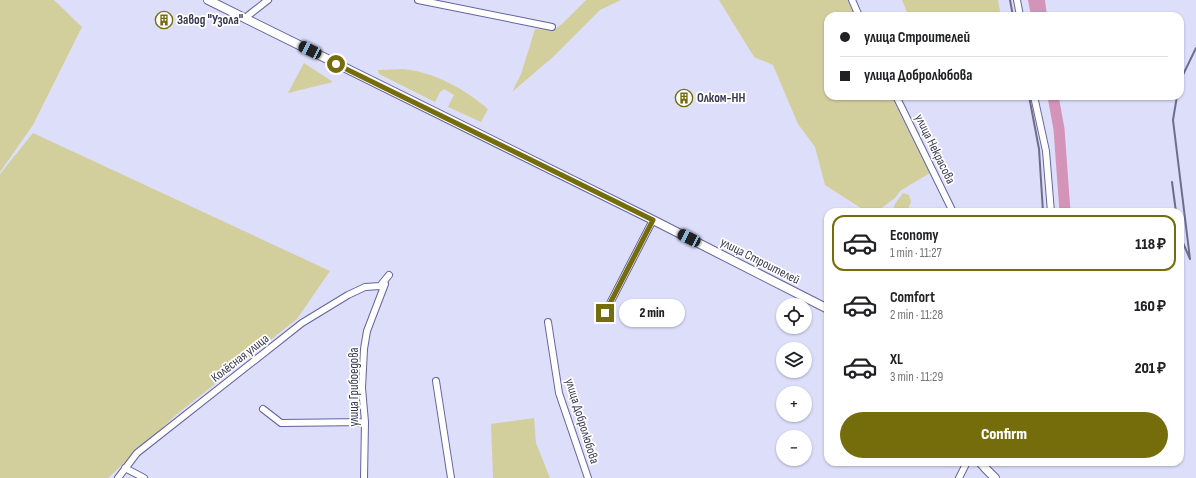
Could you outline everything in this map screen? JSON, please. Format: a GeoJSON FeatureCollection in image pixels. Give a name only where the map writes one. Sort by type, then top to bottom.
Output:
{"type":"FeatureCollection","features":[{"type":"Feature","properties":{"kind":"main road","name":"улица Строителей"},"geometry":{"type":"LineString","coordinates":[[208,0],[653,220],[824,307]]}},
{"type":"Feature","properties":{"kind":"main road"},"geometry":{"type":"LineString","coordinates":[[983,466],[995,478]]}},
{"type":"Feature","properties":{"kind":"street"},"geometry":{"type":"LineString","coordinates":[[245,18],[268,0]]}},
{"type":"Feature","properties":{"kind":"street"},"geometry":{"type":"LineString","coordinates":[[418,0],[552,27]]}},
{"type":"Feature","properties":{"kind":"street"},"geometry":{"type":"LineString","coordinates":[[852,0],[857,12]]}},
{"type":"Feature","properties":{"kind":"street"},"geometry":{"type":"LineString","coordinates":[[1017,0],[1019,12]]}},
{"type":"Feature","properties":{"kind":"street","name":"улица Некрасова"},"geometry":{"type":"LineString","coordinates":[[898,100],[951,208]]}},
{"type":"Feature","properties":{"kind":"street"},"geometry":{"type":"LineString","coordinates":[[1035,100],[1046,151],[1051,208]]}},
{"type":"Feature","properties":{"kind":"street"},"geometry":{"type":"LineString","coordinates":[[605,313],[653,220]]}},
{"type":"Feature","properties":{"kind":"street","name":"улица Грибоедова"},"geometry":{"type":"LineString","coordinates":[[364,478],[365,422],[362,388],[364,349],[367,331],[373,312],[389,276]]}},
{"type":"Feature","properties":{"kind":"street","name":"Колёсная улица"},"geometry":{"type":"LineString","coordinates":[[118,478],[137,453],[302,323],[348,295],[365,287],[380,286],[389,276]]}},
{"type":"Feature","properties":{"kind":"street","name":"улица Добролюбова"},"geometry":{"type":"LineString","coordinates":[[548,322],[559,392],[588,478]]}},
{"type":"Feature","properties":{"kind":"street"},"geometry":{"type":"LineString","coordinates":[[436,381],[451,478]]}},
{"type":"Feature","properties":{"kind":"street"},"geometry":{"type":"LineString","coordinates":[[263,409],[281,423],[365,422]]}},
{"type":"Feature","properties":{"kind":"street"},"geometry":{"type":"LineString","coordinates":[[959,478],[965,466]]}},
{"type":"Feature","properties":{"kind":"street"},"geometry":{"type":"LineString","coordinates":[[125,468],[144,478]]}},
{"type":"Feature","properties":{"kind":"shaded area"},"geometry":{"type":"Polygon","coordinates":[[[0,0],[54,0],[82,27],[33,125],[0,172],[0,0]]]}},
{"type":"Feature","properties":{"kind":"shaded area"},"geometry":{"type":"Polygon","coordinates":[[[586,0],[621,0],[600,10],[553,57],[512,92],[521,74],[535,29],[554,30],[586,0]]]}},
{"type":"Feature","properties":{"kind":"shaded area"},"geometry":{"type":"Polygon","coordinates":[[[719,0],[848,0],[853,12],[824,12],[824,100],[893,100],[930,173],[900,191],[895,198],[882,208],[861,208],[825,185],[815,147],[798,124],[773,65],[754,57],[719,0]]]}},
{"type":"Feature","properties":{"kind":"shaded area"},"geometry":{"type":"Polygon","coordinates":[[[902,0],[998,0],[1000,12],[907,12],[902,0]]]}},
{"type":"Feature","properties":{"kind":"shaded area"},"geometry":{"type":"Polygon","coordinates":[[[1028,0],[1045,0],[1046,12],[1030,12],[1028,0]]]}},
{"type":"Feature","properties":{"kind":"shaded area"},"geometry":{"type":"Polygon","coordinates":[[[304,63],[333,82],[288,93],[304,63]]]}},
{"type":"Feature","properties":{"kind":"shaded area"},"geometry":{"type":"Polygon","coordinates":[[[403,69],[426,74],[459,88],[488,109],[481,122],[448,107],[454,95],[444,89],[440,92],[435,102],[379,74],[378,70],[403,69]]]}},
{"type":"Feature","properties":{"kind":"shaded area"},"geometry":{"type":"Polygon","coordinates":[[[33,133],[330,271],[297,319],[177,414],[108,478],[0,478],[0,174],[33,133]]]}},
{"type":"Feature","properties":{"kind":"shaded area"},"geometry":{"type":"Polygon","coordinates":[[[903,193],[909,195],[911,202],[909,208],[894,208],[903,193]]]}},
{"type":"Feature","properties":{"kind":"shaded area"},"geometry":{"type":"Polygon","coordinates":[[[534,418],[536,443],[550,478],[493,478],[491,424],[534,418]]]}},
{"type":"Feature","properties":{"kind":"waterway"},"geometry":{"type":"LineString","coordinates":[[1054,100],[1059,129],[1065,208]]}},
{"type":"Feature","properties":{"kind":"railway"},"geometry":{"type":"LineString","coordinates":[[1010,0],[1012,12]]}},
{"type":"Feature","properties":{"kind":"railway"},"geometry":{"type":"LineString","coordinates":[[1184,73],[1196,48]]}},
{"type":"Feature","properties":{"kind":"railway"},"geometry":{"type":"LineString","coordinates":[[1030,100],[1039,149],[1043,208]]}},
{"type":"Feature","properties":{"kind":"railway"},"geometry":{"type":"LineString","coordinates":[[1176,100],[1173,120],[1184,208]]}},
{"type":"Feature","properties":{"kind":"railway"},"geometry":{"type":"LineString","coordinates":[[1172,182],[1175,208]]}},
{"type":"Feature","properties":{"kind":"railway"},"geometry":{"type":"LineString","coordinates":[[1184,210],[1190,259],[1184,245]]}},
{"type":"Feature","properties":{"kind":"place","name":"Завод \"Узола\""},"geometry":{"type":"Point","coordinates":[164,20]}},
{"type":"Feature","properties":{"kind":"place","name":"Олком-НН"},"geometry":{"type":"Point","coordinates":[684,98]}},
{"type":"Feature","properties":{"kind":"route"},"geometry":{"type":"LineString","coordinates":[[336,64],[653,220],[605,313]]}}]}
